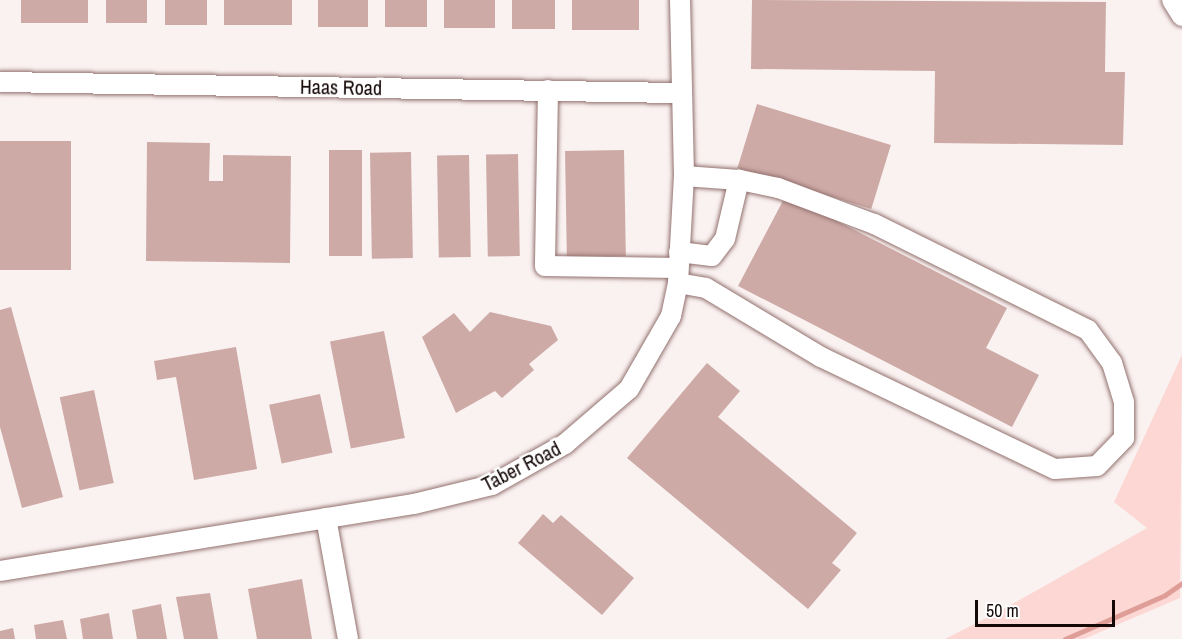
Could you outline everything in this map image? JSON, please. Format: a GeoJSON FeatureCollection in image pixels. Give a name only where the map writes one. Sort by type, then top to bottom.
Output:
{"type":"FeatureCollection","features":[{"type":"Feature","properties":{"kind":"street","name":"Taber Road"},"geometry":{"type":"LineString","coordinates":[[0,571],[414,504],[492,485],[565,444],[629,389],[671,316],[678,268],[684,176],[680,0]]}},
{"type":"Feature","properties":{"kind":"street"},"geometry":{"type":"LineString","coordinates":[[1172,0],[1182,16]]}},
{"type":"Feature","properties":{"kind":"street","name":"Haas Road"},"geometry":{"type":"LineString","coordinates":[[0,82],[681,93]]}},
{"type":"Feature","properties":{"kind":"street"},"geometry":{"type":"LineString","coordinates":[[548,90],[545,266],[678,268],[712,256]]}},
{"type":"Feature","properties":{"kind":"street"},"geometry":{"type":"LineString","coordinates":[[678,268],[706,288],[821,357],[1055,469],[1097,466],[1124,438],[1124,402],[1112,363],[1088,330],[874,224],[778,188],[739,180],[684,176]]}},
{"type":"Feature","properties":{"kind":"street"},"geometry":{"type":"LineString","coordinates":[[706,288],[712,256],[724,239],[739,180]]}},
{"type":"Feature","properties":{"kind":"street"},"geometry":{"type":"LineString","coordinates":[[326,518],[348,639]]}},
{"type":"Feature","properties":{"kind":"shaded area"},"geometry":{"type":"Polygon","coordinates":[[[1182,355],[1180,598],[1084,639],[945,639],[1000,611],[1147,528],[1114,502],[1182,355]]]}},
{"type":"Feature","properties":{"kind":"building"},"geometry":{"type":"Polygon","coordinates":[[[21,0],[88,0],[88,23],[21,23],[21,0]]]}},
{"type":"Feature","properties":{"kind":"building"},"geometry":{"type":"Polygon","coordinates":[[[106,0],[147,0],[147,23],[106,23],[106,0]]]}},
{"type":"Feature","properties":{"kind":"building"},"geometry":{"type":"Polygon","coordinates":[[[165,0],[207,0],[207,25],[165,25],[165,0]]]}},
{"type":"Feature","properties":{"kind":"building"},"geometry":{"type":"Polygon","coordinates":[[[224,0],[292,0],[292,25],[224,25],[224,0]]]}},
{"type":"Feature","properties":{"kind":"building"},"geometry":{"type":"Polygon","coordinates":[[[318,0],[368,0],[368,27],[318,27],[318,0]]]}},
{"type":"Feature","properties":{"kind":"building"},"geometry":{"type":"Polygon","coordinates":[[[385,0],[427,0],[427,27],[385,27],[385,0]]]}},
{"type":"Feature","properties":{"kind":"building"},"geometry":{"type":"Polygon","coordinates":[[[444,0],[495,0],[495,28],[444,28],[444,0]]]}},
{"type":"Feature","properties":{"kind":"building"},"geometry":{"type":"Polygon","coordinates":[[[512,0],[555,0],[555,29],[512,29],[512,0]]]}},
{"type":"Feature","properties":{"kind":"building"},"geometry":{"type":"Polygon","coordinates":[[[572,0],[639,0],[639,30],[572,30],[572,0]]]}},
{"type":"Feature","properties":{"kind":"building"},"geometry":{"type":"Polygon","coordinates":[[[752,0],[1106,2],[1105,72],[1125,72],[1123,145],[934,143],[935,71],[751,69],[752,0]]]}},
{"type":"Feature","properties":{"kind":"building"},"geometry":{"type":"Polygon","coordinates":[[[757,104],[891,145],[871,209],[737,168],[757,104]]]}},
{"type":"Feature","properties":{"kind":"building"},"geometry":{"type":"Polygon","coordinates":[[[0,141],[71,141],[71,270],[0,270],[0,141]]]}},
{"type":"Feature","properties":{"kind":"building"},"geometry":{"type":"Polygon","coordinates":[[[147,142],[210,143],[209,181],[223,181],[223,155],[291,156],[290,263],[146,261],[147,142]]]}},
{"type":"Feature","properties":{"kind":"building"},"geometry":{"type":"Polygon","coordinates":[[[329,150],[362,150],[362,256],[329,256],[329,150]]]}},
{"type":"Feature","properties":{"kind":"building"},"geometry":{"type":"Polygon","coordinates":[[[624,150],[626,256],[567,257],[565,151],[624,150]]]}},
{"type":"Feature","properties":{"kind":"building"},"geometry":{"type":"Polygon","coordinates":[[[411,152],[413,258],[372,259],[370,153],[411,152]]]}},
{"type":"Feature","properties":{"kind":"building"},"geometry":{"type":"Polygon","coordinates":[[[518,154],[520,256],[488,257],[486,155],[518,154]]]}},
{"type":"Feature","properties":{"kind":"building"},"geometry":{"type":"Polygon","coordinates":[[[469,155],[471,257],[439,258],[437,156],[469,155]]]}},
{"type":"Feature","properties":{"kind":"building"},"geometry":{"type":"Polygon","coordinates":[[[786,195],[1007,308],[986,348],[1039,375],[1012,427],[738,286],[786,195]]]}},
{"type":"Feature","properties":{"kind":"building"},"geometry":{"type":"Polygon","coordinates":[[[11,307],[63,497],[22,508],[0,427],[0,310],[11,307]]]}},
{"type":"Feature","properties":{"kind":"building"},"geometry":{"type":"Polygon","coordinates":[[[490,312],[551,326],[558,340],[529,364],[534,370],[502,398],[495,391],[456,413],[422,337],[454,313],[470,332],[490,312]]]}},
{"type":"Feature","properties":{"kind":"building"},"geometry":{"type":"Polygon","coordinates":[[[384,331],[405,438],[351,448],[330,341],[384,331]]]}},
{"type":"Feature","properties":{"kind":"building"},"geometry":{"type":"Polygon","coordinates":[[[236,347],[257,469],[194,480],[176,377],[157,380],[154,361],[236,347]]]}},
{"type":"Feature","properties":{"kind":"building"},"geometry":{"type":"Polygon","coordinates":[[[707,363],[740,391],[718,417],[857,533],[832,563],[841,570],[808,609],[627,458],[707,363]]]}},
{"type":"Feature","properties":{"kind":"building"},"geometry":{"type":"Polygon","coordinates":[[[94,390],[114,483],[80,490],[60,397],[94,390]]]}},
{"type":"Feature","properties":{"kind":"building"},"geometry":{"type":"Polygon","coordinates":[[[320,394],[332,453],[282,464],[269,405],[320,394]]]}},
{"type":"Feature","properties":{"kind":"building"},"geometry":{"type":"Polygon","coordinates":[[[543,514],[553,523],[561,515],[634,578],[602,615],[518,543],[543,514]]]}},
{"type":"Feature","properties":{"kind":"building"},"geometry":{"type":"Polygon","coordinates":[[[302,579],[312,639],[257,639],[248,589],[302,579]]]}},
{"type":"Feature","properties":{"kind":"building"},"geometry":{"type":"Polygon","coordinates":[[[210,593],[218,639],[184,639],[176,597],[210,593]]]}},
{"type":"Feature","properties":{"kind":"building"},"geometry":{"type":"Polygon","coordinates":[[[161,604],[167,639],[137,639],[132,610],[161,604]]]}},
{"type":"Feature","properties":{"kind":"building"},"geometry":{"type":"Polygon","coordinates":[[[109,613],[113,639],[83,639],[80,619],[109,613]]]}},
{"type":"Feature","properties":{"kind":"building"},"geometry":{"type":"Polygon","coordinates":[[[63,620],[67,639],[36,639],[34,625],[63,620]]]}},
{"type":"Feature","properties":{"kind":"building"},"geometry":{"type":"Polygon","coordinates":[[[13,628],[15,639],[0,639],[0,631],[13,628]]]}},
{"type":"Feature","properties":{"kind":"waterway"},"geometry":{"type":"LineString","coordinates":[[1065,639],[1165,595],[1182,583]]}}]}
